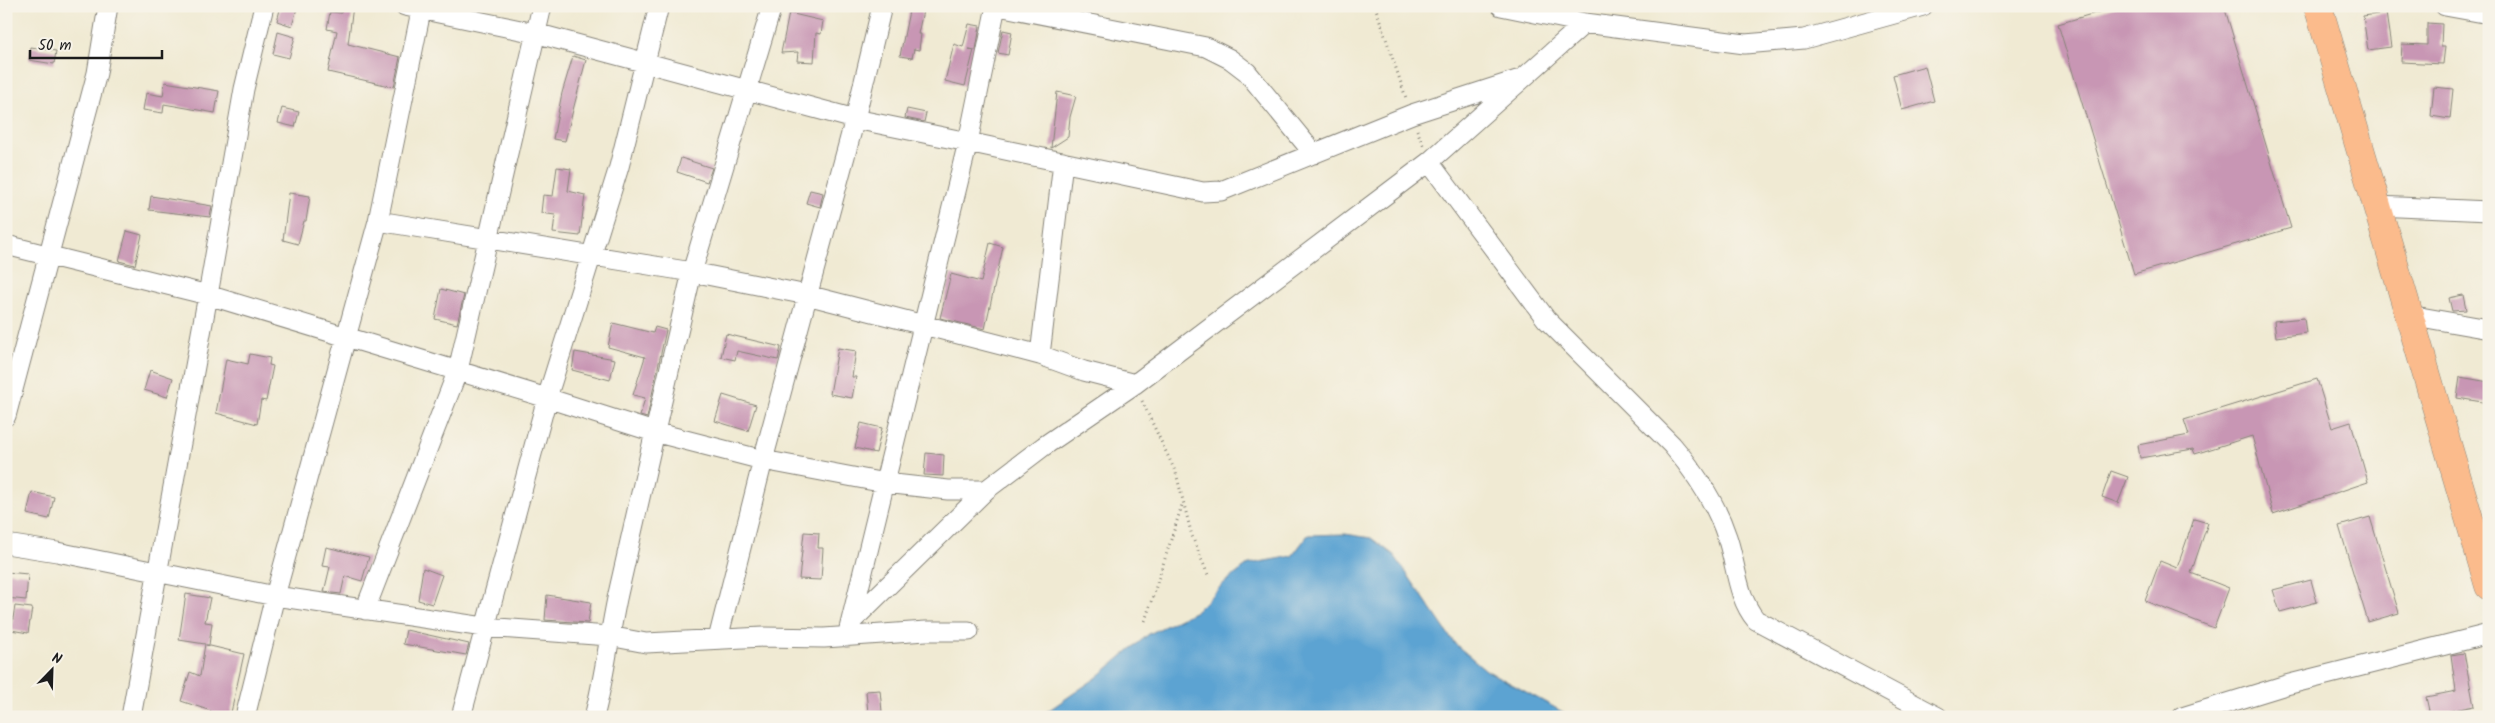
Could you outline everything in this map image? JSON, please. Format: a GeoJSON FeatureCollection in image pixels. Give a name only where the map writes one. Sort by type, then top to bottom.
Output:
{"type":"FeatureCollection","features":[{"type":"Feature","properties":{"kind":"highway"},"geometry":{"type":"LineString","coordinates":[[2318,6],[2409,314],[2482,536],[2489,586]]}},
{"type":"Feature","properties":{"kind":"street"},"geometry":{"type":"LineString","coordinates":[[6,416],[97,73],[108,6]]}},
{"type":"Feature","properties":{"kind":"street"},"geometry":{"type":"LineString","coordinates":[[131,717],[244,89],[264,6]]}},
{"type":"Feature","properties":{"kind":"street"},"geometry":{"type":"LineString","coordinates":[[365,610],[458,370],[542,6]]}},
{"type":"Feature","properties":{"kind":"street"},"geometry":{"type":"LineString","coordinates":[[461,717],[547,398],[619,167],[659,6]]}},
{"type":"Feature","properties":{"kind":"street"},"geometry":{"type":"LineString","coordinates":[[594,717],[609,636],[692,272],[772,6]]}},
{"type":"Feature","properties":{"kind":"street"},"geometry":{"type":"LineString","coordinates":[[718,639],[763,460],[855,119],[882,6]]}},
{"type":"Feature","properties":{"kind":"street"},"geometry":{"type":"LineString","coordinates":[[850,629],[968,142],[997,6],[1206,47],[1230,59],[1247,72],[1314,154]]}},
{"type":"Feature","properties":{"kind":"street"},"geometry":{"type":"LineString","coordinates":[[1501,6],[1585,23],[1714,40],[1769,44],[1804,39],[1923,6]]}},
{"type":"Feature","properties":{"kind":"street"},"geometry":{"type":"LineString","coordinates":[[2444,6],[2489,14]]}},
{"type":"Feature","properties":{"kind":"street"},"geometry":{"type":"LineString","coordinates":[[245,717],[275,596],[348,337],[378,221],[416,7],[535,33],[855,119],[1203,192],[1221,191],[1412,114],[1523,78]]}},
{"type":"Feature","properties":{"kind":"street"},"geometry":{"type":"LineString","coordinates":[[850,629],[986,490],[1044,446],[1135,384],[1429,162],[1585,23]]}},
{"type":"Feature","properties":{"kind":"street"},"geometry":{"type":"LineString","coordinates":[[1040,355],[1063,162]]}},
{"type":"Feature","properties":{"kind":"street"},"geometry":{"type":"LineString","coordinates":[[1429,162],[1546,319],[1672,445],[1690,466],[1727,534],[1747,607],[1756,620],[1938,717]]}},
{"type":"Feature","properties":{"kind":"street"},"geometry":{"type":"LineString","coordinates":[[2377,206],[2489,211]]}},
{"type":"Feature","properties":{"kind":"street"},"geometry":{"type":"LineString","coordinates":[[378,221],[692,272],[807,295],[1040,355],[1084,370],[1135,384]]}},
{"type":"Feature","properties":{"kind":"street"},"geometry":{"type":"LineString","coordinates":[[6,245],[208,295],[458,370],[654,432],[763,460],[885,483],[948,490],[986,490]]}},
{"type":"Feature","properties":{"kind":"street"},"geometry":{"type":"LineString","coordinates":[[2409,314],[2489,329]]}},
{"type":"Feature","properties":{"kind":"street"},"geometry":{"type":"LineString","coordinates":[[6,544],[57,552],[158,574],[275,596],[365,610],[484,627],[609,636],[646,643],[763,637],[850,629],[969,631]]}},
{"type":"Feature","properties":{"kind":"street"},"geometry":{"type":"LineString","coordinates":[[2182,717],[2286,685],[2489,634]]}},
{"type":"Feature","properties":{"kind":"path"},"geometry":{"type":"LineString","coordinates":[[1375,6],[1429,162]]}},
{"type":"Feature","properties":{"kind":"path"},"geometry":{"type":"LineString","coordinates":[[1135,384],[1176,473],[1192,536],[1208,575]]}},
{"type":"Feature","properties":{"kind":"path"},"geometry":{"type":"LineString","coordinates":[[1145,621],[1183,502]]}},
{"type":"Feature","properties":{"kind":"water"},"geometry":{"type":"Polygon","coordinates":[[[1345,534],[1371,538],[1394,555],[1455,644],[1486,670],[1572,717],[1039,717],[1096,678],[1149,634],[1196,611],[1224,583],[1249,564],[1292,556],[1308,535],[1345,534]]]}},
{"type":"Feature","properties":{"kind":"building"},"geometry":{"type":"Polygon","coordinates":[[[281,6],[297,8],[292,26],[277,21],[281,6]]]}},
{"type":"Feature","properties":{"kind":"building"},"geometry":{"type":"Polygon","coordinates":[[[343,6],[353,6],[348,44],[400,57],[394,87],[328,72],[337,31],[327,29],[330,12],[341,13],[343,6]]]}},
{"type":"Feature","properties":{"kind":"building"},"geometry":{"type":"Polygon","coordinates":[[[910,6],[924,6],[918,34],[921,34],[919,50],[914,49],[912,58],[900,56],[910,6]]]}},
{"type":"Feature","properties":{"kind":"building"},"geometry":{"type":"Polygon","coordinates":[[[2119,6],[2224,6],[2291,228],[2134,274],[2058,24],[2119,6]]]}},
{"type":"Feature","properties":{"kind":"building"},"geometry":{"type":"Polygon","coordinates":[[[789,13],[823,21],[821,34],[816,33],[814,62],[797,61],[798,52],[781,53],[789,13]]]}},
{"type":"Feature","properties":{"kind":"building"},"geometry":{"type":"Polygon","coordinates":[[[2386,13],[2391,47],[2368,50],[2363,16],[2386,13]]]}},
{"type":"Feature","properties":{"kind":"building"},"geometry":{"type":"Polygon","coordinates":[[[2427,23],[2442,24],[2441,46],[2445,46],[2443,64],[2401,62],[2402,44],[2427,45],[2427,23]]]}},
{"type":"Feature","properties":{"kind":"building"},"geometry":{"type":"Polygon","coordinates":[[[969,24],[980,26],[976,50],[969,49],[974,50],[965,86],[945,81],[954,44],[963,47],[969,24]]]}},
{"type":"Feature","properties":{"kind":"building"},"geometry":{"type":"Polygon","coordinates":[[[1003,30],[1012,32],[1008,55],[998,53],[1003,30]]]}},
{"type":"Feature","properties":{"kind":"building"},"geometry":{"type":"Polygon","coordinates":[[[278,32],[295,37],[289,58],[273,54],[278,32]]]}},
{"type":"Feature","properties":{"kind":"building"},"geometry":{"type":"Polygon","coordinates":[[[31,47],[56,51],[54,64],[29,60],[31,47]]]}},
{"type":"Feature","properties":{"kind":"building"},"geometry":{"type":"Polygon","coordinates":[[[573,56],[586,60],[565,141],[553,139],[562,93],[573,56]]]}},
{"type":"Feature","properties":{"kind":"building"},"geometry":{"type":"Polygon","coordinates":[[[1925,66],[1934,101],[1902,110],[1893,75],[1925,66]]]}},
{"type":"Feature","properties":{"kind":"building"},"geometry":{"type":"Polygon","coordinates":[[[165,82],[219,91],[215,113],[164,104],[163,113],[143,110],[146,93],[163,96],[165,82]]]}},
{"type":"Feature","properties":{"kind":"building"},"geometry":{"type":"Polygon","coordinates":[[[2434,87],[2453,89],[2450,119],[2431,116],[2434,87]]]}},
{"type":"Feature","properties":{"kind":"building"},"geometry":{"type":"Polygon","coordinates":[[[1057,92],[1076,96],[1070,117],[1068,137],[1051,148],[1057,92]]]}},
{"type":"Feature","properties":{"kind":"building"},"geometry":{"type":"Polygon","coordinates":[[[282,108],[299,112],[295,127],[278,123],[282,108]]]}},
{"type":"Feature","properties":{"kind":"building"},"geometry":{"type":"Polygon","coordinates":[[[907,109],[926,113],[924,122],[905,118],[907,109]]]}},
{"type":"Feature","properties":{"kind":"building"},"geometry":{"type":"Polygon","coordinates":[[[681,158],[712,168],[707,182],[677,172],[681,158]]]}},
{"type":"Feature","properties":{"kind":"building"},"geometry":{"type":"Polygon","coordinates":[[[557,167],[571,169],[568,191],[585,195],[580,236],[553,233],[555,215],[541,213],[543,195],[553,196],[557,167]]]}},
{"type":"Feature","properties":{"kind":"building"},"geometry":{"type":"Polygon","coordinates":[[[810,190],[823,193],[820,207],[806,203],[810,190]]]}},
{"type":"Feature","properties":{"kind":"building"},"geometry":{"type":"Polygon","coordinates":[[[289,193],[310,196],[306,221],[304,221],[298,244],[283,240],[289,193]]]}},
{"type":"Feature","properties":{"kind":"building"},"geometry":{"type":"Polygon","coordinates":[[[151,196],[212,206],[210,217],[149,210],[151,196]]]}},
{"type":"Feature","properties":{"kind":"building"},"geometry":{"type":"Polygon","coordinates":[[[127,231],[142,235],[135,265],[119,261],[127,231]]]}},
{"type":"Feature","properties":{"kind":"building"},"geometry":{"type":"Polygon","coordinates":[[[990,243],[1003,247],[985,329],[940,318],[951,274],[981,282],[990,243]]]}},
{"type":"Feature","properties":{"kind":"building"},"geometry":{"type":"Polygon","coordinates":[[[441,289],[464,295],[457,324],[435,319],[441,289]]]}},
{"type":"Feature","properties":{"kind":"building"},"geometry":{"type":"Polygon","coordinates":[[[2463,295],[2466,310],[2452,311],[2449,298],[2463,295]]]}},
{"type":"Feature","properties":{"kind":"building"},"geometry":{"type":"Polygon","coordinates":[[[2304,318],[2306,333],[2276,337],[2274,321],[2304,318]]]}},
{"type":"Feature","properties":{"kind":"building"},"geometry":{"type":"Polygon","coordinates":[[[613,323],[653,333],[655,327],[666,330],[647,418],[640,416],[645,398],[633,395],[645,357],[608,347],[613,323]]]}},
{"type":"Feature","properties":{"kind":"building"},"geometry":{"type":"Polygon","coordinates":[[[726,334],[781,347],[778,360],[737,351],[735,360],[721,357],[726,334]]]}},
{"type":"Feature","properties":{"kind":"building"},"geometry":{"type":"Polygon","coordinates":[[[838,348],[856,351],[852,377],[856,377],[852,398],[830,394],[838,348]]]}},
{"type":"Feature","properties":{"kind":"building"},"geometry":{"type":"Polygon","coordinates":[[[575,352],[615,359],[610,380],[572,370],[575,352]]]}},
{"type":"Feature","properties":{"kind":"building"},"geometry":{"type":"Polygon","coordinates":[[[250,354],[270,358],[269,365],[273,366],[266,401],[261,400],[257,424],[216,413],[226,359],[248,364],[250,354]]]}},
{"type":"Feature","properties":{"kind":"building"},"geometry":{"type":"Polygon","coordinates":[[[150,370],[173,378],[167,397],[144,390],[150,370]]]}},
{"type":"Feature","properties":{"kind":"building"},"geometry":{"type":"Polygon","coordinates":[[[2460,377],[2489,382],[2489,403],[2457,398],[2460,377]]]}},
{"type":"Feature","properties":{"kind":"building"},"geometry":{"type":"Polygon","coordinates":[[[2317,379],[2332,428],[2351,422],[2368,482],[2273,514],[2252,436],[2195,454],[2193,449],[2140,458],[2138,445],[2189,435],[2184,420],[2317,379]]]}},
{"type":"Feature","properties":{"kind":"building"},"geometry":{"type":"Polygon","coordinates":[[[723,395],[756,405],[748,431],[715,421],[723,395]]]}},
{"type":"Feature","properties":{"kind":"building"},"geometry":{"type":"Polygon","coordinates":[[[861,423],[882,428],[876,453],[855,448],[861,423]]]}},
{"type":"Feature","properties":{"kind":"building"},"geometry":{"type":"Polygon","coordinates":[[[926,453],[944,455],[943,476],[924,475],[926,453]]]}},
{"type":"Feature","properties":{"kind":"building"},"geometry":{"type":"Polygon","coordinates":[[[2111,471],[2128,477],[2118,503],[2102,497],[2111,471]]]}},
{"type":"Feature","properties":{"kind":"building"},"geometry":{"type":"Polygon","coordinates":[[[32,492],[54,497],[49,519],[27,514],[32,492]]]}},
{"type":"Feature","properties":{"kind":"building"},"geometry":{"type":"Polygon","coordinates":[[[2370,517],[2399,613],[2368,622],[2339,526],[2370,517]]]}},
{"type":"Feature","properties":{"kind":"building"},"geometry":{"type":"Polygon","coordinates":[[[2194,519],[2208,523],[2191,573],[2229,588],[2214,628],[2145,601],[2160,561],[2177,568],[2194,519]]]}},
{"type":"Feature","properties":{"kind":"building"},"geometry":{"type":"Polygon","coordinates":[[[804,532],[819,533],[818,548],[823,548],[821,580],[799,579],[804,532]]]}},
{"type":"Feature","properties":{"kind":"building"},"geometry":{"type":"Polygon","coordinates":[[[326,547],[369,557],[362,581],[345,576],[341,594],[324,592],[330,567],[322,566],[326,547]]]}},
{"type":"Feature","properties":{"kind":"building"},"geometry":{"type":"Polygon","coordinates":[[[423,568],[442,575],[432,604],[418,600],[423,568]]]}},
{"type":"Feature","properties":{"kind":"building"},"geometry":{"type":"Polygon","coordinates":[[[6,572],[28,574],[26,600],[6,598],[6,572]]]}},
{"type":"Feature","properties":{"kind":"building"},"geometry":{"type":"Polygon","coordinates":[[[2311,580],[2317,602],[2280,612],[2273,590],[2311,580]]]}},
{"type":"Feature","properties":{"kind":"building"},"geometry":{"type":"Polygon","coordinates":[[[186,594],[210,598],[205,622],[212,623],[209,645],[206,645],[244,654],[230,717],[210,717],[211,711],[181,701],[190,672],[200,676],[205,644],[179,640],[186,594]]]}},
{"type":"Feature","properties":{"kind":"building"},"geometry":{"type":"Polygon","coordinates":[[[547,595],[591,602],[588,623],[545,620],[547,595]]]}},
{"type":"Feature","properties":{"kind":"building"},"geometry":{"type":"Polygon","coordinates":[[[15,606],[32,608],[28,633],[11,630],[15,606]]]}},
{"type":"Feature","properties":{"kind":"building"},"geometry":{"type":"Polygon","coordinates":[[[406,630],[469,644],[466,655],[403,644],[406,630]]]}},
{"type":"Feature","properties":{"kind":"building"},"geometry":{"type":"Polygon","coordinates":[[[2464,653],[2474,706],[2430,715],[2426,697],[2456,691],[2451,655],[2464,653]]]}},
{"type":"Feature","properties":{"kind":"building"},"geometry":{"type":"Polygon","coordinates":[[[880,690],[882,712],[868,713],[866,691],[880,690]]]}}]}
